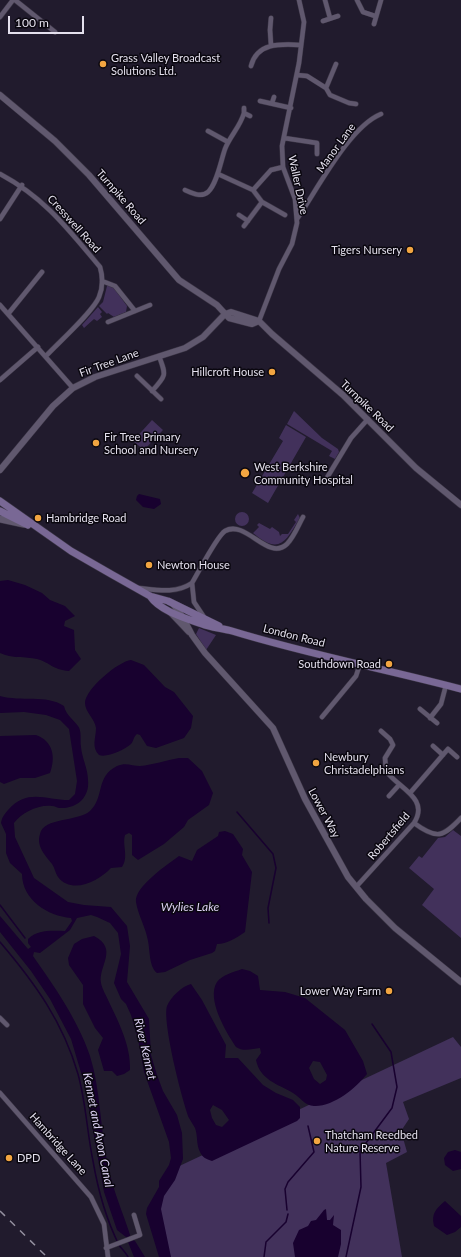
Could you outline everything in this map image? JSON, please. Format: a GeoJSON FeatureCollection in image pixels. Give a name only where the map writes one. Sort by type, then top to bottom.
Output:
{"type":"FeatureCollection","features":[{"type":"Feature","properties":{"kind":"main road","name":"London Road"},"geometry":{"type":"LineString","coordinates":[[0,501],[34,526],[88,561],[150,596],[172,603],[203,621]]}},
{"type":"Feature","properties":{"kind":"main road","name":"London Road"},"geometry":{"type":"LineString","coordinates":[[0,511],[24,524],[34,526]]}},
{"type":"Feature","properties":{"kind":"main road"},"geometry":{"type":"LineString","coordinates":[[0,519],[24,524]]}},
{"type":"Feature","properties":{"kind":"main road","name":"London Road"},"geometry":{"type":"LineString","coordinates":[[150,596],[155,602],[182,616],[283,646],[461,689]]}},
{"type":"Feature","properties":{"kind":"street"},"geometry":{"type":"LineString","coordinates":[[0,17],[14,0],[55,32]]}},
{"type":"Feature","properties":{"kind":"street","name":"Waller Drive"},"geometry":{"type":"LineString","coordinates":[[259,321],[278,270],[292,244],[297,218],[295,199],[283,166],[284,138],[297,76],[304,22],[299,0]]}},
{"type":"Feature","properties":{"kind":"street"},"geometry":{"type":"LineString","coordinates":[[325,0],[330,18]]}},
{"type":"Feature","properties":{"kind":"street"},"geometry":{"type":"LineString","coordinates":[[357,0],[364,12],[375,16]]}},
{"type":"Feature","properties":{"kind":"street"},"geometry":{"type":"LineString","coordinates":[[374,24],[375,16],[381,0]]}},
{"type":"Feature","properties":{"kind":"street"},"geometry":{"type":"LineString","coordinates":[[323,21],[338,16]]}},
{"type":"Feature","properties":{"kind":"street"},"geometry":{"type":"LineString","coordinates":[[271,18],[271,45]]}},
{"type":"Feature","properties":{"kind":"street"},"geometry":{"type":"LineString","coordinates":[[251,66],[255,56],[271,45],[301,45]]}},
{"type":"Feature","properties":{"kind":"street"},"geometry":{"type":"LineString","coordinates":[[326,88],[334,66]]}},
{"type":"Feature","properties":{"kind":"street"},"geometry":{"type":"LineString","coordinates":[[297,76],[307,76],[326,88],[330,95],[348,105],[356,104]]}},
{"type":"Feature","properties":{"kind":"street","name":"Turnpike Road"},"geometry":{"type":"LineString","coordinates":[[0,95],[55,141],[90,175],[173,274],[187,286],[217,305],[229,318],[252,324],[259,321],[368,419],[416,468],[461,505]]}},
{"type":"Feature","properties":{"kind":"street"},"geometry":{"type":"LineString","coordinates":[[272,103],[274,97]]}},
{"type":"Feature","properties":{"kind":"street"},"geometry":{"type":"LineString","coordinates":[[260,101],[291,108]]}},
{"type":"Feature","properties":{"kind":"street"},"geometry":{"type":"LineString","coordinates":[[186,192],[203,195],[209,192],[218,174],[228,142],[241,123],[244,111],[250,116]]}},
{"type":"Feature","properties":{"kind":"street","name":"Manor Lane"},"geometry":{"type":"LineString","coordinates":[[297,218],[341,152],[365,124],[382,114]]}},
{"type":"Feature","properties":{"kind":"street"},"geometry":{"type":"LineString","coordinates":[[208,131],[228,142]]}},
{"type":"Feature","properties":{"kind":"street"},"geometry":{"type":"LineString","coordinates":[[284,138],[318,141],[317,154]]}},
{"type":"Feature","properties":{"kind":"street"},"geometry":{"type":"LineString","coordinates":[[253,190],[271,170],[283,166]]}},
{"type":"Feature","properties":{"kind":"street","name":"Cresswell Road"},"geometry":{"type":"LineString","coordinates":[[0,174],[22,185],[54,213],[100,267],[102,281]]}},
{"type":"Feature","properties":{"kind":"street"},"geometry":{"type":"LineString","coordinates":[[218,174],[253,190],[262,202],[286,215]]}},
{"type":"Feature","properties":{"kind":"street"},"geometry":{"type":"LineString","coordinates":[[0,219],[22,185]]}},
{"type":"Feature","properties":{"kind":"street"},"geometry":{"type":"LineString","coordinates":[[244,226],[262,202]]}},
{"type":"Feature","properties":{"kind":"street"},"geometry":{"type":"LineString","coordinates":[[239,215],[248,221]]}},
{"type":"Feature","properties":{"kind":"street"},"geometry":{"type":"LineString","coordinates":[[8,314],[42,272]]}},
{"type":"Feature","properties":{"kind":"street"},"geometry":{"type":"LineString","coordinates":[[46,356],[94,305],[98,299],[102,281],[114,286],[135,311]]}},
{"type":"Feature","properties":{"kind":"street"},"geometry":{"type":"LineString","coordinates":[[0,305],[73,388]]}},
{"type":"Feature","properties":{"kind":"street"},"geometry":{"type":"LineString","coordinates":[[108,322],[150,305]]}},
{"type":"Feature","properties":{"kind":"street","name":"Fir Tree Lane"},"geometry":{"type":"LineString","coordinates":[[0,470],[49,410],[73,388],[95,377],[185,348],[197,341],[225,314]]}},
{"type":"Feature","properties":{"kind":"street"},"geometry":{"type":"LineString","coordinates":[[0,380],[38,347]]}},
{"type":"Feature","properties":{"kind":"street"},"geometry":{"type":"LineString","coordinates":[[152,391],[163,379],[165,374],[159,356]]}},
{"type":"Feature","properties":{"kind":"street"},"geometry":{"type":"LineString","coordinates":[[137,376],[161,399]]}},
{"type":"Feature","properties":{"kind":"street"},"geometry":{"type":"LineString","coordinates":[[325,480],[351,438],[368,419]]}},
{"type":"Feature","properties":{"kind":"street"},"geometry":{"type":"LineString","coordinates":[[137,588],[178,590],[192,583],[225,531],[231,529],[240,529],[266,545],[278,548],[288,543],[303,517]]}},
{"type":"Feature","properties":{"kind":"street"},"geometry":{"type":"LineString","coordinates":[[192,583],[195,605],[203,621],[195,628],[192,635]]}},
{"type":"Feature","properties":{"kind":"street","name":"Lower Way"},"geometry":{"type":"LineString","coordinates":[[172,603],[182,616],[192,635]]}},
{"type":"Feature","properties":{"kind":"street","name":"Lower Way"},"geometry":{"type":"LineString","coordinates":[[168,610],[192,635],[205,653],[273,728],[310,811],[335,855],[356,887],[395,928],[461,982]]}},
{"type":"Feature","properties":{"kind":"street"},"geometry":{"type":"LineString","coordinates":[[322,717],[356,676],[360,664]]}},
{"type":"Feature","properties":{"kind":"street"},"geometry":{"type":"LineString","coordinates":[[430,718],[441,704],[446,685]]}},
{"type":"Feature","properties":{"kind":"street"},"geometry":{"type":"LineString","coordinates":[[420,709],[437,723]]}},
{"type":"Feature","properties":{"kind":"street","name":"Robertsfield"},"geometry":{"type":"LineString","coordinates":[[356,887],[414,822],[419,808],[417,801],[410,793],[399,785],[385,769],[385,758],[393,745],[390,739],[381,731]]}},
{"type":"Feature","properties":{"kind":"street"},"geometry":{"type":"LineString","coordinates":[[433,746],[443,755]]}},
{"type":"Feature","properties":{"kind":"street"},"geometry":{"type":"LineString","coordinates":[[410,793],[448,749],[457,757]]}},
{"type":"Feature","properties":{"kind":"street"},"geometry":{"type":"LineString","coordinates":[[389,796],[399,785]]}},
{"type":"Feature","properties":{"kind":"street"},"geometry":{"type":"LineString","coordinates":[[414,822],[427,832],[438,835],[444,834],[450,830],[461,818]]}},
{"type":"Feature","properties":{"kind":"street"},"geometry":{"type":"LineString","coordinates":[[0,1018],[7,1025]]}},
{"type":"Feature","properties":{"kind":"street","name":"Hambridge Lane"},"geometry":{"type":"LineString","coordinates":[[0,1093],[92,1197],[104,1224],[108,1257]]}},
{"type":"Feature","properties":{"kind":"street"},"geometry":{"type":"LineString","coordinates":[[106,1248],[140,1235],[134,1215]]}},
{"type":"Feature","properties":{"kind":"shaded area"},"geometry":{"type":"Polygon","coordinates":[[[109,285],[114,288],[127,306],[126,312],[114,317],[108,313],[107,314],[99,306],[103,302],[107,286],[109,285]]]}},
{"type":"Feature","properties":{"kind":"shaded area"},"geometry":{"type":"Polygon","coordinates":[[[98,307],[102,312],[100,314],[102,317],[97,321],[94,319],[84,328],[82,325],[98,307]]]}},
{"type":"Feature","properties":{"kind":"shaded area"},"geometry":{"type":"Polygon","coordinates":[[[294,411],[322,438],[338,449],[339,452],[335,459],[329,456],[332,451],[287,424],[294,411]]]}},
{"type":"Feature","properties":{"kind":"shaded area"},"geometry":{"type":"Polygon","coordinates":[[[152,420],[163,430],[144,450],[133,441],[152,420]]]}},
{"type":"Feature","properties":{"kind":"shaded area"},"geometry":{"type":"Polygon","coordinates":[[[286,425],[306,437],[268,503],[252,493],[283,441],[279,438],[286,425]]]}},
{"type":"Feature","properties":{"kind":"shaded area"},"geometry":{"type":"Polygon","coordinates":[[[242,512],[247,514],[249,519],[247,524],[242,526],[237,524],[235,519],[237,514],[242,512]]]}},
{"type":"Feature","properties":{"kind":"shaded area"},"geometry":{"type":"Polygon","coordinates":[[[298,514],[300,518],[290,534],[281,543],[275,545],[269,543],[253,533],[259,527],[257,525],[259,523],[270,529],[272,527],[279,532],[280,536],[282,534],[288,534],[296,522],[294,520],[298,514]]]}},
{"type":"Feature","properties":{"kind":"shaded area"},"geometry":{"type":"Polygon","coordinates":[[[199,628],[216,635],[206,650],[196,634],[199,628]]]}},
{"type":"Feature","properties":{"kind":"shaded area"},"geometry":{"type":"Polygon","coordinates":[[[453,830],[461,836],[461,938],[422,905],[434,889],[409,868],[419,856],[422,858],[438,838],[445,837],[453,830]]]}},
{"type":"Feature","properties":{"kind":"shaded area","name":"Thatcham Reedbed Nature Reserve"},"geometry":{"type":"Polygon","coordinates":[[[453,1037],[461,1047],[461,1078],[403,1102],[409,1119],[401,1131],[407,1152],[386,1163],[402,1257],[164,1257],[156,1203],[173,1169],[453,1037]]]}},
{"type":"Feature","properties":{"kind":"water"},"geometry":{"type":"Polygon","coordinates":[[[139,494],[160,499],[161,504],[154,509],[143,507],[136,500],[139,494]]]}},
{"type":"Feature","properties":{"kind":"water"},"geometry":{"type":"Polygon","coordinates":[[[8,580],[25,585],[42,593],[50,600],[65,606],[75,616],[65,621],[64,626],[74,630],[75,650],[81,659],[69,671],[56,668],[37,659],[9,656],[0,653],[0,581],[8,580]]]}},
{"type":"Feature","properties":{"kind":"water"},"geometry":{"type":"Polygon","coordinates":[[[131,660],[144,665],[165,687],[174,692],[193,716],[191,728],[184,738],[156,748],[147,746],[140,735],[137,734],[133,742],[124,749],[102,756],[99,755],[95,749],[94,742],[96,728],[85,706],[86,697],[96,684],[111,670],[131,660]]]}},
{"type":"Feature","properties":{"kind":"water"},"geometry":{"type":"Polygon","coordinates":[[[0,696],[8,698],[41,699],[57,702],[64,706],[66,712],[80,730],[82,751],[88,776],[88,786],[85,797],[77,804],[66,808],[42,806],[31,810],[17,819],[14,823],[15,837],[34,878],[68,902],[111,907],[127,926],[130,946],[127,982],[149,1019],[151,1055],[163,1091],[177,1115],[182,1133],[183,1159],[175,1180],[164,1196],[161,1209],[171,1257],[159,1257],[146,1214],[147,1208],[159,1187],[159,1181],[169,1165],[171,1158],[169,1142],[144,1072],[138,1039],[131,1015],[126,1004],[121,999],[114,983],[121,954],[118,933],[110,923],[97,917],[91,915],[77,918],[70,930],[40,953],[34,952],[33,956],[72,1016],[90,1056],[94,1069],[105,1152],[110,1175],[131,1238],[135,1241],[145,1257],[134,1257],[126,1237],[117,1230],[104,1192],[85,1086],[71,1039],[50,999],[31,971],[0,932],[0,916],[28,949],[31,947],[28,943],[28,939],[32,936],[45,931],[65,931],[72,921],[71,918],[62,917],[45,910],[31,899],[26,892],[22,874],[10,863],[6,853],[6,834],[1,823],[3,816],[8,810],[22,799],[37,797],[69,800],[75,794],[77,781],[69,729],[60,720],[46,715],[24,712],[0,713],[0,696]]]}},
{"type":"Feature","properties":{"kind":"water"},"geometry":{"type":"Polygon","coordinates":[[[36,735],[46,741],[52,750],[53,761],[50,773],[35,778],[20,778],[4,784],[0,782],[0,736],[36,735]]]}},
{"type":"Feature","properties":{"kind":"water"},"geometry":{"type":"Polygon","coordinates":[[[179,758],[188,758],[202,771],[213,793],[209,805],[188,820],[184,827],[164,844],[138,860],[132,855],[132,835],[129,833],[125,835],[124,839],[125,859],[122,867],[111,868],[100,877],[85,884],[70,885],[58,877],[40,846],[39,838],[43,829],[54,822],[77,817],[90,811],[95,805],[106,776],[117,766],[126,764],[140,766],[179,758]]]}},
{"type":"Feature","properties":{"kind":"water","name":"Wylies Lake"},"geometry":{"type":"Polygon","coordinates":[[[225,831],[233,834],[243,849],[242,855],[252,872],[245,932],[228,942],[217,944],[215,951],[212,953],[190,960],[165,972],[157,973],[152,967],[147,936],[137,907],[137,896],[146,883],[167,864],[179,856],[192,861],[197,850],[218,836],[219,832],[225,831]]]}},
{"type":"Feature","properties":{"kind":"water"},"geometry":{"type":"Polygon","coordinates":[[[94,936],[105,946],[106,958],[102,970],[101,983],[120,1026],[129,1052],[130,1070],[117,1076],[112,1071],[104,1071],[98,1050],[103,1038],[95,1028],[83,1004],[83,985],[69,965],[68,958],[74,944],[82,939],[94,936]]]}},
{"type":"Feature","properties":{"kind":"water"},"geometry":{"type":"Polygon","coordinates":[[[242,969],[250,971],[258,976],[260,990],[285,992],[305,998],[345,1030],[363,1061],[367,1074],[357,1085],[344,1096],[336,1100],[321,1105],[311,1106],[293,1093],[270,1081],[261,1072],[256,1060],[261,1053],[260,1048],[245,1050],[236,1047],[227,1033],[219,1015],[214,997],[214,989],[219,980],[242,969]],[[313,1061],[309,1068],[314,1079],[320,1084],[326,1080],[327,1075],[320,1062],[313,1061]]]}},
{"type":"Feature","properties":{"kind":"water"},"geometry":{"type":"Polygon","coordinates":[[[191,984],[202,1000],[226,1045],[225,1058],[238,1058],[263,1085],[276,1093],[293,1100],[300,1107],[300,1118],[297,1121],[212,1161],[206,1159],[201,1154],[199,1149],[196,1131],[189,1118],[182,1095],[167,1027],[167,1006],[177,992],[191,984]],[[213,1105],[210,1110],[216,1125],[222,1127],[229,1120],[222,1110],[213,1105]]]}},
{"type":"Feature","properties":{"kind":"water"},"geometry":{"type":"Polygon","coordinates":[[[455,1150],[461,1152],[461,1169],[453,1171],[445,1165],[444,1158],[448,1152],[455,1150]]]}},
{"type":"Feature","properties":{"kind":"water"},"geometry":{"type":"Polygon","coordinates":[[[445,1201],[461,1216],[461,1227],[455,1232],[447,1235],[434,1226],[433,1222],[435,1212],[445,1201]]]}},
{"type":"Feature","properties":{"kind":"water"},"geometry":{"type":"Polygon","coordinates":[[[326,1209],[327,1220],[330,1220],[334,1215],[333,1225],[341,1230],[341,1244],[338,1257],[295,1257],[293,1243],[299,1230],[308,1226],[311,1221],[316,1220],[326,1209]]]}},
{"type":"Feature","properties":{"kind":"waterway"},"geometry":{"type":"LineString","coordinates":[[237,812],[273,854],[276,868],[268,908],[269,923]]}},
{"type":"Feature","properties":{"kind":"waterway"},"geometry":{"type":"LineString","coordinates":[[0,905],[25,938]]}},
{"type":"Feature","properties":{"kind":"waterway","name":"Kennet and Avon Canal"},"geometry":{"type":"LineString","coordinates":[[0,942],[36,988],[56,1020],[72,1055],[81,1085],[95,1172],[106,1215],[119,1245],[128,1257]]}},
{"type":"Feature","properties":{"kind":"waterway"},"geometry":{"type":"LineString","coordinates":[[346,1257],[361,1187],[360,1151],[392,1108],[397,1087],[391,1052],[372,1024]]}},
{"type":"Feature","properties":{"kind":"waterway"},"geometry":{"type":"LineString","coordinates":[[287,1210],[285,1189],[288,1182],[314,1152],[308,1126]]}},
{"type":"Feature","properties":{"kind":"waterway"},"geometry":{"type":"LineString","coordinates":[[264,1257],[266,1242],[286,1222],[288,1214]]}},
{"type":"Feature","properties":{"kind":"railway"},"geometry":{"type":"LineString","coordinates":[[0,1211],[47,1257]]}},
{"type":"Feature","properties":{"kind":"place","name":"Grass Valley Broadcast Solutions Ltd."},"geometry":{"type":"Point","coordinates":[103,64]}},
{"type":"Feature","properties":{"kind":"place","name":"Tigers Nursery"},"geometry":{"type":"Point","coordinates":[410,250]}},
{"type":"Feature","properties":{"kind":"place","name":"Hillcroft House"},"geometry":{"type":"Point","coordinates":[272,372]}},
{"type":"Feature","properties":{"kind":"place","name":"Fir Tree Primary School and Nursery"},"geometry":{"type":"Point","coordinates":[96,443]}},
{"type":"Feature","properties":{"kind":"place","name":"West Berkshire Community Hospital"},"geometry":{"type":"Point","coordinates":[245,473]}},
{"type":"Feature","properties":{"kind":"place","name":"Hambridge Road"},"geometry":{"type":"Point","coordinates":[38,518]}},
{"type":"Feature","properties":{"kind":"place","name":"Newton House"},"geometry":{"type":"Point","coordinates":[149,565]}},
{"type":"Feature","properties":{"kind":"place","name":"Southdown Road"},"geometry":{"type":"Point","coordinates":[389,664]}},
{"type":"Feature","properties":{"kind":"place","name":"Newbury Christadelphians"},"geometry":{"type":"Point","coordinates":[316,763]}},
{"type":"Feature","properties":{"kind":"place","name":"Lower Way Farm"},"geometry":{"type":"Point","coordinates":[389,991]}},
{"type":"Feature","properties":{"kind":"place","name":"Thatcham Reedbed Nature Reserve"},"geometry":{"type":"Point","coordinates":[317,1141]}},
{"type":"Feature","properties":{"kind":"place","name":"DPD"},"geometry":{"type":"Point","coordinates":[9,1158]}},
{"type":"Feature","properties":{"kind":"water label","name":"River Kennet"},"geometry":{"type":"Point","coordinates":[145,1049]}}]}
